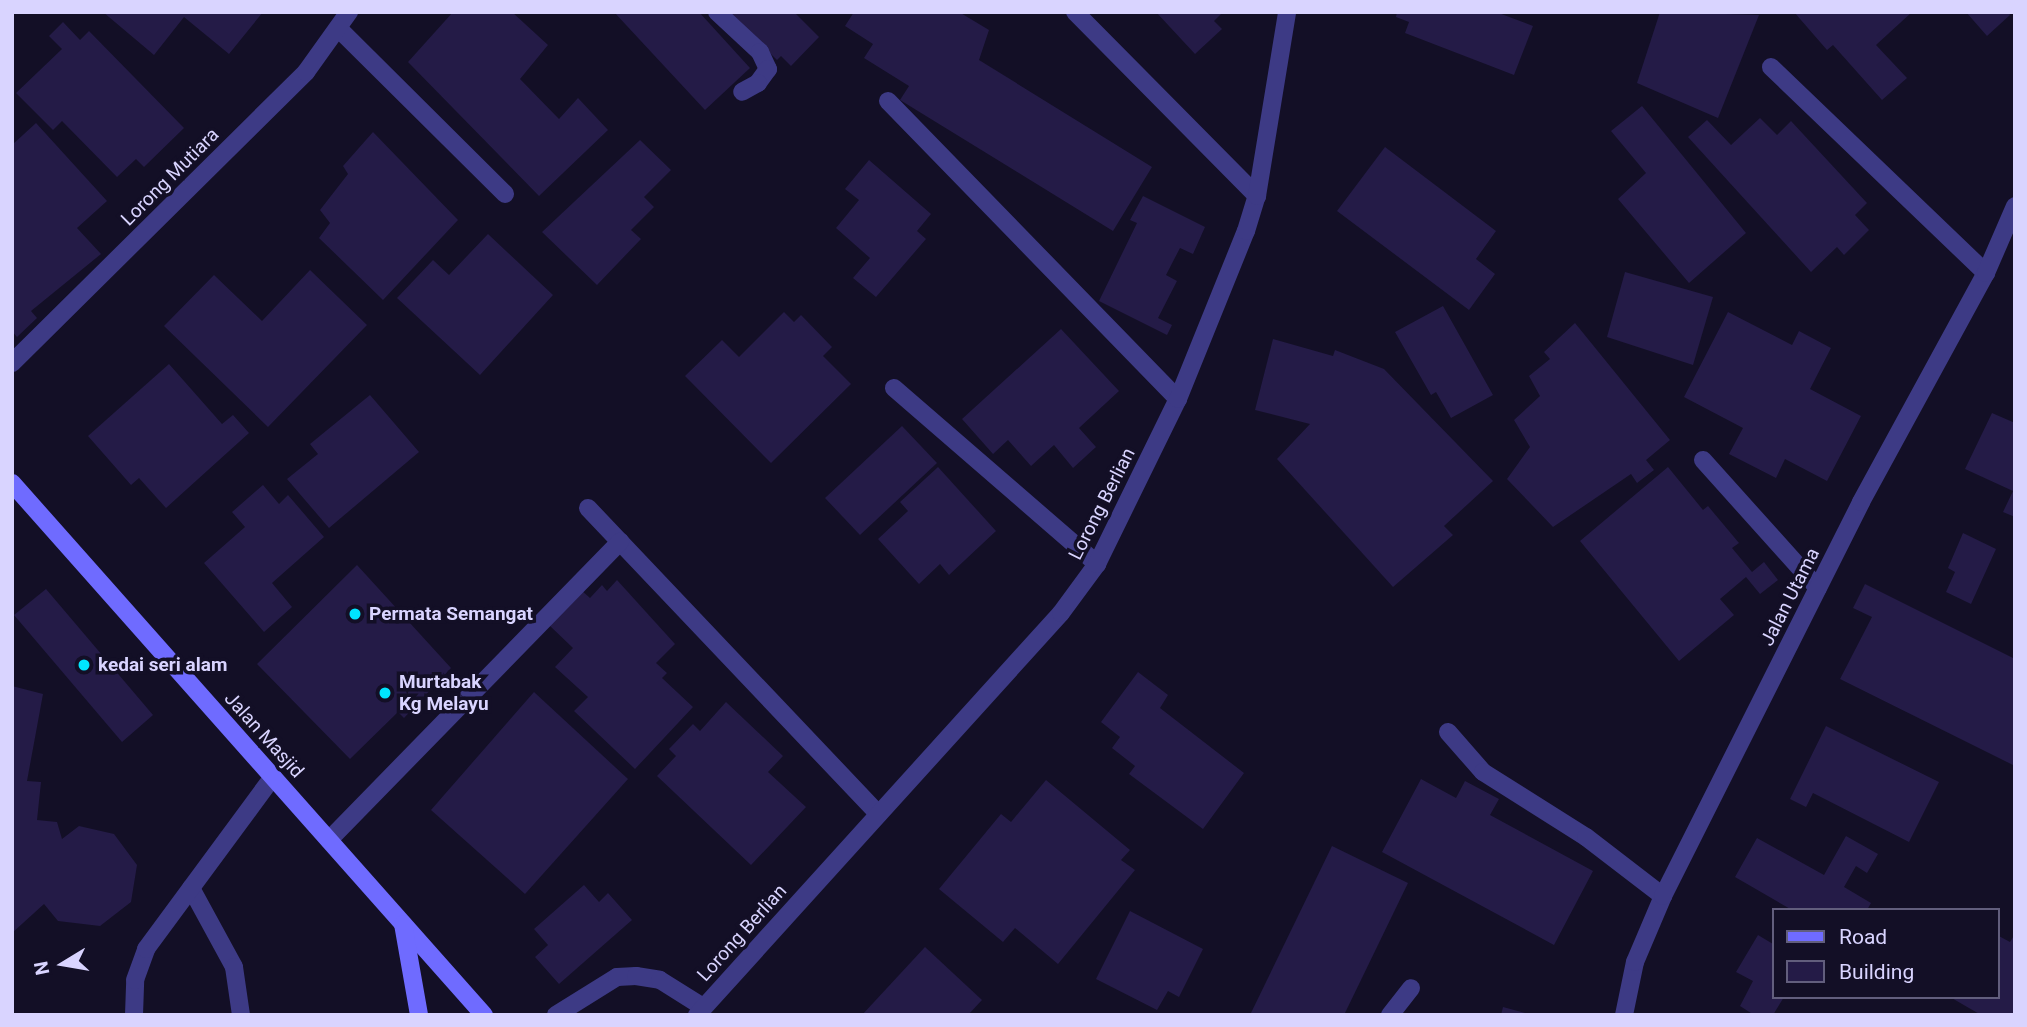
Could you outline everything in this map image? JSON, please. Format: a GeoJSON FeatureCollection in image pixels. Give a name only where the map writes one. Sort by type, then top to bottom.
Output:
{"type":"FeatureCollection","features":[{"type":"Feature","properties":{"kind":"main road","name":"Jalan Masjid"},"geometry":{"type":"LineString","coordinates":[[12,483],[484,1015]]}},
{"type":"Feature","properties":{"kind":"main road"},"geometry":{"type":"LineString","coordinates":[[403,924],[419,1015]]}},
{"type":"Feature","properties":{"kind":"street","name":"Lorong Mutiara"},"geometry":{"type":"LineString","coordinates":[[12,363],[306,72],[349,12]]}},
{"type":"Feature","properties":{"kind":"street"},"geometry":{"type":"LineString","coordinates":[[717,12],[760,52],[768,69],[758,83],[742,92]]}},
{"type":"Feature","properties":{"kind":"street"},"geometry":{"type":"LineString","coordinates":[[1075,12],[1257,196]]}},
{"type":"Feature","properties":{"kind":"street","name":"Lorong Berlian"},"geometry":{"type":"LineString","coordinates":[[700,1011],[1061,613],[1097,565],[1178,399],[1257,196],[1287,12]]}},
{"type":"Feature","properties":{"kind":"street"},"geometry":{"type":"LineString","coordinates":[[339,29],[505,194]]}},
{"type":"Feature","properties":{"kind":"street"},"geometry":{"type":"LineString","coordinates":[[1770,67],[1986,273]]}},
{"type":"Feature","properties":{"kind":"street"},"geometry":{"type":"LineString","coordinates":[[888,102],[1178,399]]}},
{"type":"Feature","properties":{"kind":"street","name":"Jalan Utama"},"geometry":{"type":"LineString","coordinates":[[1624,1015],[1635,962],[1663,896],[1818,588],[1986,273],[2015,206]]}},
{"type":"Feature","properties":{"kind":"street"},"geometry":{"type":"LineString","coordinates":[[894,388],[1097,565]]}},
{"type":"Feature","properties":{"kind":"street"},"geometry":{"type":"LineString","coordinates":[[1703,460],[1818,588]]}},
{"type":"Feature","properties":{"kind":"street"},"geometry":{"type":"LineString","coordinates":[[588,508],[878,814]]}},
{"type":"Feature","properties":{"kind":"street"},"geometry":{"type":"LineString","coordinates":[[329,840],[620,542]]}},
{"type":"Feature","properties":{"kind":"street"},"geometry":{"type":"LineString","coordinates":[[1448,732],[1483,772],[1586,837],[1663,896]]}},
{"type":"Feature","properties":{"kind":"street"},"geometry":{"type":"LineString","coordinates":[[134,1015],[135,979],[146,949],[273,777]]}},
{"type":"Feature","properties":{"kind":"street"},"geometry":{"type":"LineString","coordinates":[[191,888],[234,967],[241,1015]]}},
{"type":"Feature","properties":{"kind":"street"},"geometry":{"type":"LineString","coordinates":[[556,1015],[617,977],[636,975],[660,979],[700,1011]]}},
{"type":"Feature","properties":{"kind":"street"},"geometry":{"type":"LineString","coordinates":[[1390,1015],[1411,988]]}},
{"type":"Feature","properties":{"kind":"building"},"geometry":{"type":"Polygon","coordinates":[[[103,12],[263,12],[229,54],[184,17],[154,55],[103,12]]]}},
{"type":"Feature","properties":{"kind":"building"},"geometry":{"type":"Polygon","coordinates":[[[453,12],[512,12],[548,45],[520,79],[559,119],[578,98],[608,130],[539,196],[408,62],[453,12]]]}},
{"type":"Feature","properties":{"kind":"building"},"geometry":{"type":"Polygon","coordinates":[[[614,12],[699,12],[750,68],[705,110],[614,12]]]}},
{"type":"Feature","properties":{"kind":"building"},"geometry":{"type":"Polygon","coordinates":[[[728,12],[794,12],[819,37],[791,66],[781,56],[777,60],[728,12]]]}},
{"type":"Feature","properties":{"kind":"building"},"geometry":{"type":"Polygon","coordinates":[[[854,12],[959,12],[989,30],[979,60],[1152,167],[1113,231],[900,100],[909,86],[864,58],[873,44],[845,26],[854,12]]]}},
{"type":"Feature","properties":{"kind":"building"},"geometry":{"type":"Polygon","coordinates":[[[1156,12],[1223,12],[1214,21],[1222,29],[1195,54],[1156,12]]]}},
{"type":"Feature","properties":{"kind":"building"},"geometry":{"type":"Polygon","coordinates":[[[1397,12],[1496,12],[1533,26],[1514,75],[1405,33],[1409,22],[1396,17],[1397,12]]]}},
{"type":"Feature","properties":{"kind":"building"},"geometry":{"type":"Polygon","coordinates":[[[1660,12],[1759,15],[1718,118],[1637,83],[1660,12]]]}},
{"type":"Feature","properties":{"kind":"building"},"geometry":{"type":"Polygon","coordinates":[[[1794,12],[1912,12],[1876,45],[1907,78],[1882,100],[1833,45],[1827,50],[1794,12]]]}},
{"type":"Feature","properties":{"kind":"building"},"geometry":{"type":"Polygon","coordinates":[[[1966,12],[2008,12],[2010,15],[1987,36],[1966,12]]]}},
{"type":"Feature","properties":{"kind":"building"},"geometry":{"type":"Polygon","coordinates":[[[63,22],[80,40],[89,31],[184,128],[144,167],[136,159],[117,177],[62,121],[53,130],[16,93],[62,49],[49,36],[63,22]]]}},
{"type":"Feature","properties":{"kind":"building"},"geometry":{"type":"Polygon","coordinates":[[[1642,106],[1746,233],[1689,283],[1618,199],[1646,173],[1611,131],[1642,106]]]}},
{"type":"Feature","properties":{"kind":"building"},"geometry":{"type":"Polygon","coordinates":[[[1760,118],[1777,135],[1791,121],[1867,203],[1855,215],[1869,230],[1844,255],[1837,247],[1811,272],[1688,137],[1707,120],[1731,145],[1760,118]]]}},
{"type":"Feature","properties":{"kind":"building"},"geometry":{"type":"Polygon","coordinates":[[[36,123],[107,201],[77,228],[101,254],[31,311],[37,318],[17,337],[12,331],[12,145],[36,123]]]}},
{"type":"Feature","properties":{"kind":"building"},"geometry":{"type":"Polygon","coordinates":[[[373,132],[458,220],[383,300],[319,238],[330,223],[320,210],[348,174],[343,166],[373,132]]]}},
{"type":"Feature","properties":{"kind":"building"},"geometry":{"type":"Polygon","coordinates":[[[640,140],[671,170],[644,197],[654,207],[631,230],[641,239],[597,285],[542,232],[640,140]]]}},
{"type":"Feature","properties":{"kind":"building"},"geometry":{"type":"Polygon","coordinates":[[[1385,147],[1496,231],[1476,259],[1495,274],[1469,310],[1337,211],[1385,147]]]}},
{"type":"Feature","properties":{"kind":"building"},"geometry":{"type":"Polygon","coordinates":[[[869,160],[931,214],[917,231],[926,239],[876,297],[853,278],[870,258],[836,228],[859,200],[845,189],[869,160]]]}},
{"type":"Feature","properties":{"kind":"building"},"geometry":{"type":"Polygon","coordinates":[[[1143,196],[1205,227],[1193,254],[1180,248],[1166,275],[1177,281],[1158,318],[1172,325],[1167,335],[1099,301],[1137,223],[1130,220],[1143,196]]]}},
{"type":"Feature","properties":{"kind":"building"},"geometry":{"type":"Polygon","coordinates":[[[488,234],[553,295],[480,375],[397,298],[433,260],[449,275],[488,234]]]}},
{"type":"Feature","properties":{"kind":"building"},"geometry":{"type":"Polygon","coordinates":[[[310,270],[367,325],[268,427],[164,326],[214,275],[262,321],[310,270]]]}},
{"type":"Feature","properties":{"kind":"building"},"geometry":{"type":"Polygon","coordinates":[[[1625,272],[1713,297],[1693,365],[1607,337],[1625,272]]]}},
{"type":"Feature","properties":{"kind":"building"},"geometry":{"type":"Polygon","coordinates":[[[1443,306],[1493,395],[1451,418],[1436,392],[1431,395],[1395,332],[1443,306]]]}},
{"type":"Feature","properties":{"kind":"building"},"geometry":{"type":"Polygon","coordinates":[[[784,312],[794,322],[801,315],[832,347],[823,356],[851,384],[771,463],[685,376],[722,340],[739,357],[784,312]]]}},
{"type":"Feature","properties":{"kind":"building"},"geometry":{"type":"Polygon","coordinates":[[[1728,312],[1792,345],[1799,331],[1831,348],[1810,389],[1861,416],[1827,481],[1785,459],[1776,478],[1729,454],[1743,428],[1684,397],[1728,312]]]}},
{"type":"Feature","properties":{"kind":"building"},"geometry":{"type":"Polygon","coordinates":[[[1575,323],[1670,440],[1646,460],[1654,470],[1637,483],[1631,474],[1553,527],[1507,479],[1530,447],[1514,420],[1540,396],[1529,376],[1550,359],[1544,352],[1575,323]]]}},
{"type":"Feature","properties":{"kind":"building"},"geometry":{"type":"Polygon","coordinates":[[[1061,329],[1119,391],[1079,428],[1096,447],[1073,468],[1054,445],[1031,466],[1008,440],[993,454],[962,419],[1061,329]]]}},
{"type":"Feature","properties":{"kind":"building"},"geometry":{"type":"Polygon","coordinates":[[[1273,339],[1333,356],[1335,350],[1384,369],[1493,481],[1444,526],[1453,535],[1393,587],[1277,459],[1310,424],[1255,410],[1273,339]]]}},
{"type":"Feature","properties":{"kind":"building"},"geometry":{"type":"Polygon","coordinates":[[[169,364],[222,424],[233,415],[249,433],[166,508],[139,478],[131,485],[88,436],[169,364]]]}},
{"type":"Feature","properties":{"kind":"building"},"geometry":{"type":"Polygon","coordinates":[[[370,395],[419,452],[329,528],[287,479],[318,454],[310,444],[370,395]]]}},
{"type":"Feature","properties":{"kind":"building"},"geometry":{"type":"Polygon","coordinates":[[[1992,413],[2015,423],[2015,517],[2003,512],[2013,491],[1965,469],[1992,413]]]}},
{"type":"Feature","properties":{"kind":"building"},"geometry":{"type":"Polygon","coordinates":[[[902,426],[937,463],[860,535],[825,498],[902,426]]]}},
{"type":"Feature","properties":{"kind":"building"},"geometry":{"type":"Polygon","coordinates":[[[938,467],[996,531],[949,575],[940,564],[919,584],[878,539],[908,511],[900,502],[938,467]]]}},
{"type":"Feature","properties":{"kind":"building"},"geometry":{"type":"Polygon","coordinates":[[[1668,467],[1703,510],[1708,506],[1739,543],[1732,548],[1752,572],[1764,562],[1778,580],[1760,594],[1746,577],[1720,599],[1734,615],[1679,661],[1580,541],[1668,467]]]}},
{"type":"Feature","properties":{"kind":"building"},"geometry":{"type":"Polygon","coordinates":[[[263,485],[279,504],[288,495],[324,537],[272,583],[292,607],[264,632],[204,563],[245,527],[232,512],[263,485]]]}},
{"type":"Feature","properties":{"kind":"building"},"geometry":{"type":"Polygon","coordinates":[[[1963,533],[1996,549],[1971,604],[1946,592],[1955,572],[1948,568],[1963,533]]]}},
{"type":"Feature","properties":{"kind":"building","name":"Permata Semangat"},"geometry":{"type":"Polygon","coordinates":[[[357,565],[451,668],[404,718],[398,712],[350,759],[257,664],[357,565]]]}},
{"type":"Feature","properties":{"kind":"building"},"geometry":{"type":"Polygon","coordinates":[[[617,580],[675,644],[656,663],[667,673],[662,678],[693,707],[635,769],[574,711],[588,697],[555,667],[573,648],[549,625],[581,590],[590,598],[602,585],[607,591],[617,580]]]}},
{"type":"Feature","properties":{"kind":"building"},"geometry":{"type":"Polygon","coordinates":[[[1865,584],[2015,659],[2015,766],[1840,679],[1872,617],[1853,608],[1865,584]]]}},
{"type":"Feature","properties":{"kind":"building","name":"kedai seri alam"},"geometry":{"type":"Polygon","coordinates":[[[46,589],[153,715],[122,742],[14,615],[46,589]]]}},
{"type":"Feature","properties":{"kind":"building"},"geometry":{"type":"Polygon","coordinates":[[[1138,672],[1168,695],[1160,708],[1244,773],[1203,829],[1129,774],[1135,766],[1112,748],[1120,737],[1101,722],[1138,672]]]}},
{"type":"Feature","properties":{"kind":"building"},"geometry":{"type":"Polygon","coordinates":[[[12,686],[43,694],[27,781],[41,782],[37,820],[57,822],[62,839],[79,826],[114,834],[137,865],[131,902],[100,926],[58,921],[44,904],[12,933],[12,686]]]}},
{"type":"Feature","properties":{"kind":"building"},"geometry":{"type":"Polygon","coordinates":[[[534,692],[628,779],[525,894],[431,810],[534,692]]]}},
{"type":"Feature","properties":{"kind":"building"},"geometry":{"type":"Polygon","coordinates":[[[726,702],[783,756],[768,772],[806,807],[751,865],[657,776],[676,756],[669,749],[693,724],[700,731],[726,702]]]}},
{"type":"Feature","properties":{"kind":"building"},"geometry":{"type":"Polygon","coordinates":[[[1826,726],[1939,782],[1909,842],[1813,793],[1806,807],[1790,799],[1826,726]]]}},
{"type":"Feature","properties":{"kind":"building"},"geometry":{"type":"Polygon","coordinates":[[[1421,779],[1456,798],[1465,781],[1499,799],[1490,815],[1593,871],[1554,945],[1382,852],[1421,779]]]}},
{"type":"Feature","properties":{"kind":"building"},"geometry":{"type":"Polygon","coordinates":[[[1046,780],[1130,850],[1121,860],[1135,870],[1058,964],[1015,928],[1003,942],[939,889],[1001,814],[1011,822],[1046,780]]]}},
{"type":"Feature","properties":{"kind":"building"},"geometry":{"type":"Polygon","coordinates":[[[1846,836],[1878,854],[1867,873],[1856,866],[1844,887],[1871,903],[1868,908],[1789,908],[1735,877],[1757,838],[1824,875],[1846,836]]]}},
{"type":"Feature","properties":{"kind":"building"},"geometry":{"type":"Polygon","coordinates":[[[1332,846],[1408,883],[1344,1015],[1250,1015],[1332,846]]]}},
{"type":"Feature","properties":{"kind":"building"},"geometry":{"type":"Polygon","coordinates":[[[584,885],[599,902],[608,893],[632,920],[559,984],[535,957],[548,945],[534,929],[584,885]]]}},
{"type":"Feature","properties":{"kind":"building"},"geometry":{"type":"Polygon","coordinates":[[[1130,911],[1203,949],[1179,997],[1168,991],[1157,1010],[1096,979],[1130,911]]]}},
{"type":"Feature","properties":{"kind":"building"},"geometry":{"type":"Polygon","coordinates":[[[2015,934],[2015,1015],[1981,1015],[1953,999],[1999,999],[1999,936],[2010,942],[2015,934]]]}},
{"type":"Feature","properties":{"kind":"building"},"geometry":{"type":"Polygon","coordinates":[[[1758,935],[1772,943],[1772,999],[1783,999],[1773,1015],[1754,1015],[1740,1006],[1753,981],[1736,972],[1758,935]]]}},
{"type":"Feature","properties":{"kind":"building"},"geometry":{"type":"Polygon","coordinates":[[[925,947],[982,1000],[968,1015],[862,1015],[925,947]]]}},
{"type":"Feature","properties":{"kind":"building"},"geometry":{"type":"Polygon","coordinates":[[[1503,1007],[1529,1014],[1529,1015],[1501,1015],[1503,1007]]]}},
{"type":"Feature","properties":{"kind":"place","name":"Permata Semangat"},"geometry":{"type":"Point","coordinates":[355,614]}},
{"type":"Feature","properties":{"kind":"place","name":"kedai seri alam"},"geometry":{"type":"Point","coordinates":[84,665]}},
{"type":"Feature","properties":{"kind":"place","name":"Murtabak Kg Melayu"},"geometry":{"type":"Point","coordinates":[385,693]}}]}
